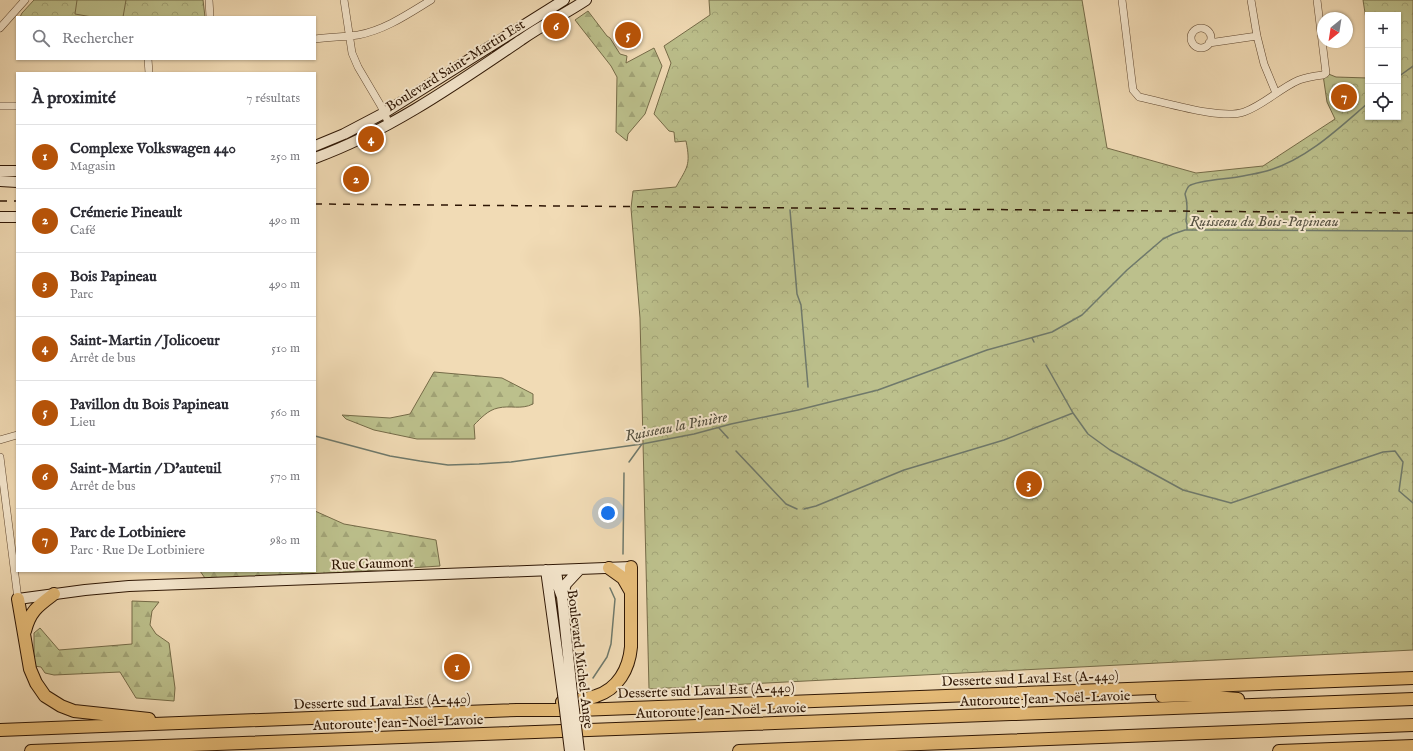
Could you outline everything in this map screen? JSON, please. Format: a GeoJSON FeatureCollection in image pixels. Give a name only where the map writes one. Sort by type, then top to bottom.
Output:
{"type":"FeatureCollection","features":[{"type":"Feature","properties":{"kind":"highway"},"geometry":{"type":"LineString","coordinates":[[517,710],[596,696],[606,692],[618,681],[628,664],[630,652],[631,567]]}},
{"type":"Feature","properties":{"kind":"highway"},"geometry":{"type":"LineString","coordinates":[[609,568],[623,578],[631,593]]}},
{"type":"Feature","properties":{"kind":"highway"},"geometry":{"type":"LineString","coordinates":[[24,632],[32,612],[54,594]]}},
{"type":"Feature","properties":{"kind":"highway"},"geometry":{"type":"LineString","coordinates":[[18,599],[28,660],[33,679],[42,692],[57,704],[70,710],[81,712],[116,714],[184,723]]}},
{"type":"Feature","properties":{"kind":"highway","name":"Desserte sud Laval Est (A-440)"},"geometry":{"type":"LineString","coordinates":[[0,730],[517,710],[579,710],[1413,678]]}},
{"type":"Feature","properties":{"kind":"highway"},"geometry":{"type":"LineString","coordinates":[[1062,692],[1105,697],[1191,695],[1301,703]]}},
{"type":"Feature","properties":{"kind":"highway","name":"Autoroute Jean-Noël-Lavoie"},"geometry":{"type":"LineString","coordinates":[[31,751],[1413,699]]}},
{"type":"Feature","properties":{"kind":"highway"},"geometry":{"type":"LineString","coordinates":[[739,751],[1413,725]]}},
{"type":"Feature","properties":{"kind":"highway"},"geometry":{"type":"LineString","coordinates":[[1278,751],[1413,746]]}},
{"type":"Feature","properties":{"kind":"street"},"geometry":{"type":"LineString","coordinates":[[0,28],[14,17],[25,0]]}},
{"type":"Feature","properties":{"kind":"street"},"geometry":{"type":"LineString","coordinates":[[209,0],[210,16]]}},
{"type":"Feature","properties":{"kind":"street"},"geometry":{"type":"LineString","coordinates":[[344,0],[354,58],[389,124]]}},
{"type":"Feature","properties":{"kind":"street"},"geometry":{"type":"LineString","coordinates":[[316,39],[350,36],[370,32],[399,20],[431,0]]}},
{"type":"Feature","properties":{"kind":"street","name":"Boulevard Saint-Martin Est"},"geometry":{"type":"LineString","coordinates":[[316,158],[358,140],[389,124],[586,0]]}},
{"type":"Feature","properties":{"kind":"street"},"geometry":{"type":"LineString","coordinates":[[1122,0],[1133,90],[1139,97],[1214,113],[1233,114],[1254,108],[1298,80],[1323,75],[1326,73],[1317,0]]}},
{"type":"Feature","properties":{"kind":"street"},"geometry":{"type":"LineString","coordinates":[[1251,0],[1257,36],[1264,64],[1276,93]]}},
{"type":"Feature","properties":{"kind":"street"},"geometry":{"type":"LineString","coordinates":[[560,1],[565,13]]}},
{"type":"Feature","properties":{"kind":"street","name":"Boulevard Saint-Martin Est"},"geometry":{"type":"LineString","coordinates":[[316,146],[342,135],[384,114],[560,1]]}},
{"type":"Feature","properties":{"kind":"street"},"geometry":{"type":"LineString","coordinates":[[1209,43],[1257,36]]}},
{"type":"Feature","properties":{"kind":"street"},"geometry":{"type":"LineString","coordinates":[[148,60],[149,72]]}},
{"type":"Feature","properties":{"kind":"street"},"geometry":{"type":"LineString","coordinates":[[0,106],[16,106]]}},
{"type":"Feature","properties":{"kind":"street"},"geometry":{"type":"LineString","coordinates":[[0,171],[16,172]]}},
{"type":"Feature","properties":{"kind":"street"},"geometry":{"type":"LineString","coordinates":[[0,181],[16,182]]}},
{"type":"Feature","properties":{"kind":"street"},"geometry":{"type":"LineString","coordinates":[[0,217],[16,217]]}},
{"type":"Feature","properties":{"kind":"street"},"geometry":{"type":"LineString","coordinates":[[0,440],[16,435]]}},
{"type":"Feature","properties":{"kind":"street"},"geometry":{"type":"LineString","coordinates":[[0,458],[18,599]]}},
{"type":"Feature","properties":{"kind":"street","name":"Rue Gaumont"},"geometry":{"type":"LineString","coordinates":[[18,599],[92,589],[129,586],[631,567]]}},
{"type":"Feature","properties":{"kind":"street"},"geometry":{"type":"LineString","coordinates":[[562,597],[566,584],[580,569]]}},
{"type":"Feature","properties":{"kind":"street","name":"Boulevard Michel-Ange"},"geometry":{"type":"LineString","coordinates":[[551,570],[562,597],[570,751]]}},
{"type":"Feature","properties":{"kind":"street","name":"Boulevard Michel-Ange"},"geometry":{"type":"LineString","coordinates":[[551,570],[568,693],[579,751]]}},
{"type":"Feature","properties":{"kind":"green space"},"geometry":{"type":"Polygon","coordinates":[[[34,0],[203,0],[205,16],[20,16],[34,0]]]}},
{"type":"Feature","properties":{"kind":"green space"},"geometry":{"type":"Polygon","coordinates":[[[77,0],[126,0],[123,16],[86,16],[75,14],[77,0]]]}},
{"type":"Feature","properties":{"kind":"green space"},"geometry":{"type":"Polygon","coordinates":[[[709,0],[1082,0],[1107,148],[1196,173],[1263,166],[1335,119],[1327,102],[1323,75],[1326,73],[1336,77],[1365,78],[1365,120],[1401,120],[1401,12],[1365,13],[1363,0],[1413,0],[1413,650],[649,689],[640,318],[631,208],[633,191],[676,187],[687,166],[688,156],[686,141],[675,142],[674,132],[669,131],[654,114],[671,63],[664,46],[710,15],[709,0]]]}},
{"type":"Feature","properties":{"kind":"green space"},"geometry":{"type":"Polygon","coordinates":[[[588,11],[610,38],[620,54],[627,56],[626,63],[654,48],[662,66],[645,114],[628,134],[627,141],[616,132],[617,77],[611,66],[575,20],[588,11]]]}},
{"type":"Feature","properties":{"kind":"green space"},"geometry":{"type":"Polygon","coordinates":[[[434,372],[502,378],[533,394],[533,404],[524,407],[498,408],[488,412],[474,425],[475,439],[417,439],[374,430],[346,419],[342,415],[390,418],[410,414],[434,372]]]}},
{"type":"Feature","properties":{"kind":"green space"},"geometry":{"type":"Polygon","coordinates":[[[316,511],[344,524],[436,540],[440,566],[207,581],[201,572],[316,572],[316,511]]]}},
{"type":"Feature","properties":{"kind":"green space"},"geometry":{"type":"Polygon","coordinates":[[[132,601],[159,602],[152,611],[150,625],[156,634],[169,643],[175,688],[174,701],[136,698],[120,672],[54,675],[45,673],[41,667],[34,666],[34,633],[40,628],[59,650],[132,644],[132,601]]]}},
{"type":"Feature","properties":{"kind":"waterway"},"geometry":{"type":"LineString","coordinates":[[1401,75],[1413,66]]}},
{"type":"Feature","properties":{"kind":"waterway"},"geometry":{"type":"LineString","coordinates":[[1187,230],[1187,204],[1185,194],[1189,186],[1199,182],[1260,173],[1284,165],[1310,150],[1365,106]]}},
{"type":"Feature","properties":{"kind":"waterway"},"geometry":{"type":"LineString","coordinates":[[790,210],[797,294],[801,305],[808,387]]}},
{"type":"Feature","properties":{"kind":"waterway","name":"Ruisseau la Pinière"},"geometry":{"type":"LineString","coordinates":[[316,436],[390,456],[448,465],[511,462],[642,444],[694,434],[878,390],[987,350],[1052,332],[1082,315],[1127,270],[1163,239],[1185,230],[1413,231]]}},
{"type":"Feature","properties":{"kind":"waterway","name":"Ruisseau du Bois-Papineau"},"geometry":{"type":"LineString","coordinates":[[1032,338],[1034,342]]}},
{"type":"Feature","properties":{"kind":"waterway"},"geometry":{"type":"LineString","coordinates":[[1046,365],[1073,413],[1088,434],[1110,450],[1183,490],[1231,503],[1383,452],[1395,451],[1403,462],[1399,491],[1413,503]]}},
{"type":"Feature","properties":{"kind":"waterway"},"geometry":{"type":"LineString","coordinates":[[804,509],[816,506],[904,470],[1004,440],[1073,413]]}},
{"type":"Feature","properties":{"kind":"waterway"},"geometry":{"type":"LineString","coordinates":[[719,428],[728,438]]}},
{"type":"Feature","properties":{"kind":"waterway"},"geometry":{"type":"LineString","coordinates":[[629,462],[642,444]]}},
{"type":"Feature","properties":{"kind":"waterway"},"geometry":{"type":"LineString","coordinates":[[736,451],[786,504],[797,509]]}},
{"type":"Feature","properties":{"kind":"waterway"},"geometry":{"type":"LineString","coordinates":[[623,554],[624,473]]}},
{"type":"Feature","properties":{"kind":"waterway"},"geometry":{"type":"LineString","coordinates":[[593,678],[607,657],[611,644],[615,599],[610,588]]}},
{"type":"Feature","properties":{"kind":"railway"},"geometry":{"type":"LineString","coordinates":[[0,201],[16,201]]}},
{"type":"Feature","properties":{"kind":"railway"},"geometry":{"type":"LineString","coordinates":[[316,204],[1413,213]]}},
{"type":"Feature","properties":{"kind":"place","name":"Saint-Martin / D'auteuil"},"geometry":{"type":"Point","coordinates":[556,26]}},
{"type":"Feature","properties":{"kind":"place","name":"Pavillon du Bois Papineau"},"geometry":{"type":"Point","coordinates":[628,35]}},
{"type":"Feature","properties":{"kind":"place","name":"Parc de Lotbiniere"},"geometry":{"type":"Point","coordinates":[1344,97]}},
{"type":"Feature","properties":{"kind":"place","name":"Saint-Martin / Jolicoeur"},"geometry":{"type":"Point","coordinates":[371,139]}},
{"type":"Feature","properties":{"kind":"place","name":"Crémerie Pineault"},"geometry":{"type":"Point","coordinates":[356,179]}},
{"type":"Feature","properties":{"kind":"place","name":"Bois Papineau"},"geometry":{"type":"Point","coordinates":[1029,484]}},
{"type":"Feature","properties":{"kind":"place","name":"Complexe Volkswagen 440"},"geometry":{"type":"Point","coordinates":[457,667]}}]}
